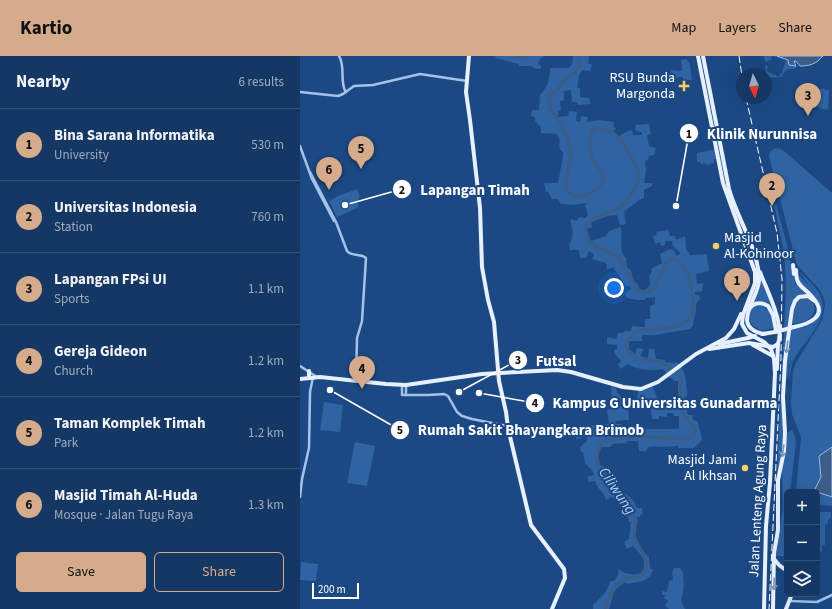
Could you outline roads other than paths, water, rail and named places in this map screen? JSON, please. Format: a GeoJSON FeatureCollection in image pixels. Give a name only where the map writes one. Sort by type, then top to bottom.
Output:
{"type":"FeatureCollection","features":[{"type":"Feature","properties":{"kind":"main road"},"geometry":{"type":"LineString","coordinates":[[469,56],[466,97],[480,208],[482,269],[494,322],[497,372],[507,426],[531,525],[564,569],[565,578],[552,609]]}},
{"type":"Feature","properties":{"kind":"main road"},"geometry":{"type":"LineString","coordinates":[[698,56],[731,198],[776,311],[779,336],[774,388]]}},
{"type":"Feature","properties":{"kind":"main road"},"geometry":{"type":"LineString","coordinates":[[703,56],[725,192],[755,272],[755,284],[732,332],[715,345]]}},
{"type":"Feature","properties":{"kind":"main road"},"geometry":{"type":"LineString","coordinates":[[757,265],[758,286],[748,312],[747,319],[750,326],[755,331],[764,334]]}},
{"type":"Feature","properties":{"kind":"main road"},"geometry":{"type":"LineString","coordinates":[[793,265],[796,283],[807,292]]}},
{"type":"Feature","properties":{"kind":"main road"},"geometry":{"type":"LineString","coordinates":[[300,379],[313,377],[404,385],[497,372],[562,370],[617,386],[635,389],[648,387],[696,354],[715,345],[794,328],[809,323],[815,318],[818,310],[816,301],[798,282],[796,270]]}},
{"type":"Feature","properties":{"kind":"main road","name":"Jalan Lenteng Agung Raya"},"geometry":{"type":"LineString","coordinates":[[773,609],[774,558],[778,530],[778,480],[785,438],[783,397],[792,310],[794,302],[800,297],[808,296],[816,301]]}},
{"type":"Feature","properties":{"kind":"main road"},"geometry":{"type":"LineString","coordinates":[[748,300],[742,318],[743,328],[748,334],[761,340],[769,347]]}},
{"type":"Feature","properties":{"kind":"main road"},"geometry":{"type":"LineString","coordinates":[[748,312],[751,306],[758,303],[769,307],[773,316],[778,344]]}},
{"type":"Feature","properties":{"kind":"main road"},"geometry":{"type":"LineString","coordinates":[[706,349],[752,344],[775,347],[778,344]]}},
{"type":"Feature","properties":{"kind":"main road"},"geometry":{"type":"LineString","coordinates":[[738,345],[754,346],[773,357]]}},
{"type":"Feature","properties":{"kind":"main road","name":"Jalan Lenteng Agung Raya"},"geometry":{"type":"LineString","coordinates":[[764,609],[766,526],[770,482],[774,388],[773,357],[769,347]]}},
{"type":"Feature","properties":{"kind":"main road"},"geometry":{"type":"LineString","coordinates":[[309,371],[313,377]]}},
{"type":"Feature","properties":{"kind":"main road"},"geometry":{"type":"LineString","coordinates":[[497,372],[521,372]]}},
{"type":"Feature","properties":{"kind":"main road"},"geometry":{"type":"LineString","coordinates":[[774,558],[784,569]]}},
{"type":"Feature","properties":{"kind":"main road"},"geometry":{"type":"LineString","coordinates":[[786,609],[791,597]]}},
{"type":"Feature","properties":{"kind":"street"},"geometry":{"type":"LineString","coordinates":[[339,56],[342,61],[344,88],[346,92]]}},
{"type":"Feature","properties":{"kind":"street"},"geometry":{"type":"LineString","coordinates":[[300,92],[338,96],[354,86],[373,85],[420,74],[466,81]]}},
{"type":"Feature","properties":{"kind":"street"},"geometry":{"type":"LineString","coordinates":[[300,146],[312,178],[323,202],[337,225],[348,252],[350,254],[365,256],[367,259],[362,321],[357,338],[356,381]]}},
{"type":"Feature","properties":{"kind":"street"},"geometry":{"type":"LineString","coordinates":[[300,366],[309,371],[313,377],[310,392],[310,448],[302,479],[300,497]]}},
{"type":"Feature","properties":{"kind":"street"},"geometry":{"type":"LineString","coordinates":[[404,385],[404,395],[444,394],[448,396],[457,412],[462,416],[472,420],[507,426]]}},
{"type":"Feature","properties":{"kind":"street"},"geometry":{"type":"LineString","coordinates":[[790,601],[817,602],[832,595]]}},
{"type":"Feature","properties":{"kind":"waterway","name":"Ciliwung"},"geometry":{"type":"LineString","coordinates":[[516,56],[521,58],[526,56]]}},
{"type":"Feature","properties":{"kind":"waterway","name":"Ciliwung"},"geometry":{"type":"LineString","coordinates":[[579,56],[579,66],[575,72],[549,96],[551,111],[562,126],[570,147],[571,158],[566,182],[567,189],[575,197],[585,196],[596,190],[601,185],[604,179],[593,159],[590,148],[590,140],[593,130],[597,129],[611,131],[621,140],[635,163],[638,173],[635,188],[623,205],[588,223],[585,228],[589,242],[619,258],[639,291],[649,292],[655,286],[665,264],[673,258],[681,264],[689,275],[693,297],[693,307],[691,315],[687,321],[675,327],[636,332],[630,337],[626,346],[633,356],[664,364],[680,376],[681,391],[679,402],[682,411],[696,431],[694,435],[687,439],[648,437],[622,438],[602,442],[596,457],[600,470],[624,499],[636,520],[634,537],[645,557],[647,566],[641,575],[626,579],[616,585],[610,595],[605,609]]}},
{"type":"Feature","properties":{"kind":"railway"},"geometry":{"type":"LineString","coordinates":[[739,56],[741,68]]}},
{"type":"Feature","properties":{"kind":"railway"},"geometry":{"type":"LineString","coordinates":[[747,104],[777,233],[782,279],[781,359],[769,609]]}},
{"type":"Feature","properties":{"kind":"place","name":"RSU Bunda Margonda"},"geometry":{"type":"Point","coordinates":[684,86]}},
{"type":"Feature","properties":{"kind":"place","name":"Lapangan FPsi UI"},"geometry":{"type":"Point","coordinates":[808,116]}},
{"type":"Feature","properties":{"kind":"place","name":"Taman Komplek Timah"},"geometry":{"type":"Point","coordinates":[361,169]}},
{"type":"Feature","properties":{"kind":"place","name":"Masjid Timah Al-Huda"},"geometry":{"type":"Point","coordinates":[329,190]}},
{"type":"Feature","properties":{"kind":"place","name":"Lapangan Timah"},"geometry":{"type":"Point","coordinates":[345,205]}},
{"type":"Feature","properties":{"kind":"place","name":"Klinik Nurunnisa"},"geometry":{"type":"Point","coordinates":[676,206]}},
{"type":"Feature","properties":{"kind":"place","name":"Universitas Indonesia"},"geometry":{"type":"Point","coordinates":[772,206]}},
{"type":"Feature","properties":{"kind":"place","name":"Masjid Al-Kohinoor"},"geometry":{"type":"Point","coordinates":[716,246]}},
{"type":"Feature","properties":{"kind":"place","name":"Bina Sarana Informatika"},"geometry":{"type":"Point","coordinates":[737,301]}},
{"type":"Feature","properties":{"kind":"place","name":"Gereja Gideon"},"geometry":{"type":"Point","coordinates":[362,389]}},
{"type":"Feature","properties":{"kind":"place","name":"Rumah Sakit Bhayangkara Brimob"},"geometry":{"type":"Point","coordinates":[330,390]}},
{"type":"Feature","properties":{"kind":"place","name":"Futsal"},"geometry":{"type":"Point","coordinates":[459,392]}},
{"type":"Feature","properties":{"kind":"place","name":"Kampus G Universitas Gunadarma"},"geometry":{"type":"Point","coordinates":[479,393]}},
{"type":"Feature","properties":{"kind":"place","name":"Masjid Jami Al Ikhsan"},"geometry":{"type":"Point","coordinates":[745,468]}}]}
